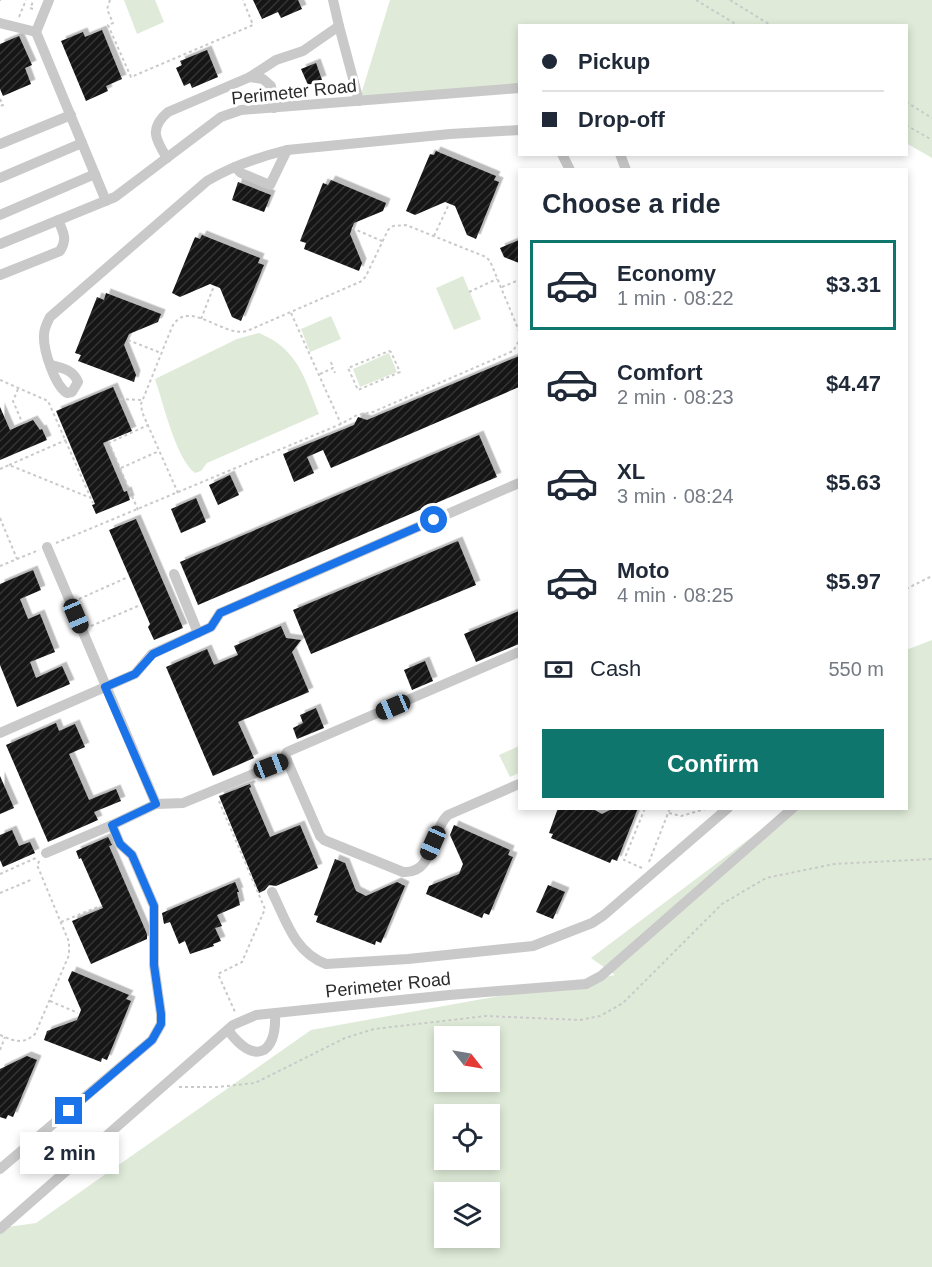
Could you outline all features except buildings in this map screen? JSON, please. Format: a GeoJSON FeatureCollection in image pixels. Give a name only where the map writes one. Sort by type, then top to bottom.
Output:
{"type":"FeatureCollection","features":[{"type":"Feature","properties":{"kind":"street"},"geometry":{"type":"LineString","coordinates":[[49,0],[36,32],[106,201]]}},
{"type":"Feature","properties":{"kind":"street"},"geometry":{"type":"LineString","coordinates":[[333,0],[359,101]]}},
{"type":"Feature","properties":{"kind":"street"},"geometry":{"type":"LineString","coordinates":[[0,23],[36,32]]}},
{"type":"Feature","properties":{"kind":"street"},"geometry":{"type":"LineString","coordinates":[[167,158],[154,131],[157,121],[168,112],[250,77],[276,60],[303,51],[339,26]]}},
{"type":"Feature","properties":{"kind":"street"},"geometry":{"type":"LineString","coordinates":[[250,77],[263,80],[271,86],[274,108]]}},
{"type":"Feature","properties":{"kind":"street","name":"Perimeter Road"},"geometry":{"type":"LineString","coordinates":[[0,244],[115,197],[221,117],[241,110],[518,88]]}},
{"type":"Feature","properties":{"kind":"street"},"geometry":{"type":"LineString","coordinates":[[0,144],[70,115]]}},
{"type":"Feature","properties":{"kind":"street"},"geometry":{"type":"LineString","coordinates":[[51,365],[44,340],[46,325],[50,317],[207,181],[262,156],[287,150],[450,134],[518,130]]}},
{"type":"Feature","properties":{"kind":"street"},"geometry":{"type":"LineString","coordinates":[[0,178],[82,143]]}},
{"type":"Feature","properties":{"kind":"street"},"geometry":{"type":"LineString","coordinates":[[235,167],[241,173],[270,185],[287,150]]}},
{"type":"Feature","properties":{"kind":"street"},"geometry":{"type":"LineString","coordinates":[[0,214],[95,174]]}},
{"type":"Feature","properties":{"kind":"street"},"geometry":{"type":"LineString","coordinates":[[0,275],[60,251],[65,238],[58,220]]}},
{"type":"Feature","properties":{"kind":"street"},"geometry":{"type":"LineString","coordinates":[[0,733],[135,674],[153,654],[211,627],[220,613],[518,483]]}},
{"type":"Feature","properties":{"kind":"street"},"geometry":{"type":"LineString","coordinates":[[47,547],[156,804]]}},
{"type":"Feature","properties":{"kind":"street"},"geometry":{"type":"LineString","coordinates":[[174,574],[198,633]]}},
{"type":"Feature","properties":{"kind":"street"},"geometry":{"type":"LineString","coordinates":[[518,652],[287,752],[285,756],[320,836],[324,840],[403,872],[415,871],[424,864],[443,821],[448,815],[518,783]]}},
{"type":"Feature","properties":{"kind":"street"},"geometry":{"type":"LineString","coordinates":[[46,853],[156,804],[183,803],[287,760]]}},
{"type":"Feature","properties":{"kind":"street"},"geometry":{"type":"LineString","coordinates":[[272,892],[298,946],[316,960],[326,964],[533,946],[591,923],[604,915],[726,810]]}},
{"type":"Feature","properties":{"kind":"street","name":"Perimeter Road"},"geometry":{"type":"LineString","coordinates":[[0,1229],[228,1030],[239,1023],[256,1016],[449,995],[586,984],[601,976],[791,810]]}},
{"type":"Feature","properties":{"kind":"street"},"geometry":{"type":"LineString","coordinates":[[0,1169],[152,1040],[161,1024],[154,965],[154,906],[132,855],[120,844],[112,825]]}},
{"type":"Feature","properties":{"kind":"street"},"geometry":{"type":"LineString","coordinates":[[228,1030],[240,1045],[249,1051],[258,1053],[267,1048],[273,1037],[275,1014]]}},
{"type":"Feature","properties":{"kind":"path"},"geometry":{"type":"LineString","coordinates":[[15,27],[26,0]]}},
{"type":"Feature","properties":{"kind":"path"},"geometry":{"type":"LineString","coordinates":[[110,0],[107,9],[113,23],[108,25],[130,77],[253,24],[243,0]]}},
{"type":"Feature","properties":{"kind":"path"},"geometry":{"type":"LineString","coordinates":[[696,0],[736,24]]}},
{"type":"Feature","properties":{"kind":"path"},"geometry":{"type":"LineString","coordinates":[[730,0],[769,24]]}},
{"type":"Feature","properties":{"kind":"path"},"geometry":{"type":"LineString","coordinates":[[0,99],[3,105],[0,106]]}},
{"type":"Feature","properties":{"kind":"path"},"geometry":{"type":"LineString","coordinates":[[908,103],[932,118]]}},
{"type":"Feature","properties":{"kind":"path"},"geometry":{"type":"LineString","coordinates":[[908,126],[932,141]]}},
{"type":"Feature","properties":{"kind":"path"},"geometry":{"type":"LineString","coordinates":[[435,236],[449,204]]}},
{"type":"Feature","properties":{"kind":"path"},"geometry":{"type":"LineString","coordinates":[[177,493],[142,412],[142,400],[172,327],[179,317],[185,315],[201,319],[235,333],[241,333],[291,313],[362,281],[388,230],[399,224],[486,257],[498,279],[518,329]]}},
{"type":"Feature","properties":{"kind":"path"},"geometry":{"type":"LineString","coordinates":[[352,228],[382,241]]}},
{"type":"Feature","properties":{"kind":"path"},"geometry":{"type":"LineString","coordinates":[[469,292],[498,279]]}},
{"type":"Feature","properties":{"kind":"path"},"geometry":{"type":"LineString","coordinates":[[501,287],[518,280]]}},
{"type":"Feature","properties":{"kind":"path"},"geometry":{"type":"LineString","coordinates":[[201,319],[214,286]]}},
{"type":"Feature","properties":{"kind":"path"},"geometry":{"type":"LineString","coordinates":[[291,313],[341,424]]}},
{"type":"Feature","properties":{"kind":"path"},"geometry":{"type":"LineString","coordinates":[[128,340],[161,353]]}},
{"type":"Feature","properties":{"kind":"path"},"geometry":{"type":"LineString","coordinates":[[0,566],[138,510],[341,424],[357,415],[373,412],[513,351],[518,343]]}},
{"type":"Feature","properties":{"kind":"path"},"geometry":{"type":"LineString","coordinates":[[389,351],[392,352],[399,372],[358,390],[348,368],[389,351]]}},
{"type":"Feature","properties":{"kind":"path"},"geometry":{"type":"LineString","coordinates":[[331,362],[335,373]]}},
{"type":"Feature","properties":{"kind":"path"},"geometry":{"type":"LineString","coordinates":[[320,374],[333,368]]}},
{"type":"Feature","properties":{"kind":"path"},"geometry":{"type":"LineString","coordinates":[[0,380],[48,401],[93,503]]}},
{"type":"Feature","properties":{"kind":"path"},"geometry":{"type":"LineString","coordinates":[[19,388],[13,401],[22,422]]}},
{"type":"Feature","properties":{"kind":"path"},"geometry":{"type":"LineString","coordinates":[[120,399],[142,400]]}},
{"type":"Feature","properties":{"kind":"path"},"geometry":{"type":"LineString","coordinates":[[138,510],[109,443],[148,425]]}},
{"type":"Feature","properties":{"kind":"path"},"geometry":{"type":"LineString","coordinates":[[0,469],[66,440]]}},
{"type":"Feature","properties":{"kind":"path"},"geometry":{"type":"LineString","coordinates":[[120,468],[159,452]]}},
{"type":"Feature","properties":{"kind":"path"},"geometry":{"type":"LineString","coordinates":[[9,465],[91,498]]}},
{"type":"Feature","properties":{"kind":"path"},"geometry":{"type":"LineString","coordinates":[[0,518],[17,559]]}},
{"type":"Feature","properties":{"kind":"path"},"geometry":{"type":"LineString","coordinates":[[908,588],[932,576]]}},
{"type":"Feature","properties":{"kind":"path"},"geometry":{"type":"LineString","coordinates":[[70,602],[126,578]]}},
{"type":"Feature","properties":{"kind":"path"},"geometry":{"type":"LineString","coordinates":[[82,631],[138,606]]}},
{"type":"Feature","properties":{"kind":"path"},"geometry":{"type":"LineString","coordinates":[[219,801],[265,909],[242,962],[218,974],[239,1023]]}},
{"type":"Feature","properties":{"kind":"path"},"geometry":{"type":"LineString","coordinates":[[644,810],[624,860],[643,869],[647,867],[669,810]]}},
{"type":"Feature","properties":{"kind":"path"},"geometry":{"type":"LineString","coordinates":[[668,813],[681,816],[703,810]]}},
{"type":"Feature","properties":{"kind":"path"},"geometry":{"type":"LineString","coordinates":[[0,874],[46,853]]}},
{"type":"Feature","properties":{"kind":"path"},"geometry":{"type":"LineString","coordinates":[[0,1035],[20,1042],[33,1037],[69,955],[69,942],[37,865],[46,853]]}},
{"type":"Feature","properties":{"kind":"path"},"geometry":{"type":"LineString","coordinates":[[0,893],[33,879]]}},
{"type":"Feature","properties":{"kind":"path"},"geometry":{"type":"LineString","coordinates":[[61,923],[100,906]]}},
{"type":"Feature","properties":{"kind":"path"},"geometry":{"type":"LineString","coordinates":[[50,1001],[78,1013]]}},
{"type":"Feature","properties":{"kind":"path"},"geometry":{"type":"LineString","coordinates":[[0,1050],[5,1037]]}},
{"type":"Feature","properties":{"kind":"green space"},"geometry":{"type":"Polygon","coordinates":[[[124,0],[155,0],[164,22],[137,34],[124,0]]]}},
{"type":"Feature","properties":{"kind":"green space"},"geometry":{"type":"Polygon","coordinates":[[[390,0],[932,0],[932,158],[908,144],[908,24],[518,24],[518,88],[359,101],[390,0]]]}},
{"type":"Feature","properties":{"kind":"green space"},"geometry":{"type":"Polygon","coordinates":[[[463,276],[481,319],[454,330],[436,288],[463,276]]]}},
{"type":"Feature","properties":{"kind":"green space"},"geometry":{"type":"Polygon","coordinates":[[[331,316],[341,339],[310,352],[301,329],[331,316]]]}},
{"type":"Feature","properties":{"kind":"green space"},"geometry":{"type":"Polygon","coordinates":[[[259,333],[283,347],[291,356],[304,376],[319,414],[207,463],[201,471],[195,473],[188,466],[176,443],[155,379],[237,339],[259,333]]]}},
{"type":"Feature","properties":{"kind":"green space"},"geometry":{"type":"Polygon","coordinates":[[[389,353],[397,372],[360,387],[353,369],[389,353]]]}},
{"type":"Feature","properties":{"kind":"green space"},"geometry":{"type":"Polygon","coordinates":[[[932,640],[932,1267],[0,1267],[0,1228],[36,1223],[311,1030],[615,975],[591,958],[788,810],[908,810],[908,649],[932,640]]]}},
{"type":"Feature","properties":{"kind":"green space"},"geometry":{"type":"Polygon","coordinates":[[[518,746],[518,773],[510,777],[499,755],[518,746]]]}},
{"type":"Feature","properties":{"kind":"route"},"geometry":{"type":"LineString","coordinates":[[69,1111],[152,1040],[161,1024],[154,965],[154,906],[132,855],[120,844],[112,825],[156,804],[105,687],[135,674],[153,654],[211,627],[220,613],[434,520]]}}]}
